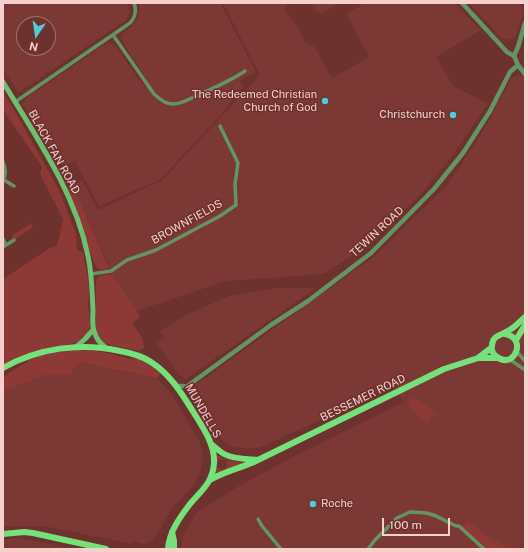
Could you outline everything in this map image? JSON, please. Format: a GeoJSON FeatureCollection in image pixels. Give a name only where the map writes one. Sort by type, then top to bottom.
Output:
{"type":"FeatureCollection","features":[{"type":"Feature","properties":{"kind":"main road","name":"BLACK FAN ROAD"},"geometry":{"type":"LineString","coordinates":[[3,82],[64,188],[82,232],[91,274],[93,330]]}},
{"type":"Feature","properties":{"kind":"main road"},"geometry":{"type":"LineString","coordinates":[[505,334],[510,335],[516,340],[518,346],[517,352],[512,358],[504,360],[494,354],[491,348],[493,340],[512,329],[525,317]]}},
{"type":"Feature","properties":{"kind":"main road"},"geometry":{"type":"LineString","coordinates":[[516,340],[525,325]]}},
{"type":"Feature","properties":{"kind":"main road"},"geometry":{"type":"LineString","coordinates":[[76,347],[93,330],[97,340],[106,348]]}},
{"type":"Feature","properties":{"kind":"main road","name":"MUNDELLS"},"geometry":{"type":"LineString","coordinates":[[3,368],[37,354],[64,348],[106,348],[134,354],[146,360],[160,369],[177,386],[185,397],[211,444],[214,459],[210,480],[184,513],[172,532],[169,539],[168,549]]}},
{"type":"Feature","properties":{"kind":"main road","name":"BESSEMER ROAD"},"geometry":{"type":"LineString","coordinates":[[478,358],[491,348]]}},
{"type":"Feature","properties":{"kind":"main road","name":"BESSEMER ROAD"},"geometry":{"type":"LineString","coordinates":[[210,480],[258,460],[444,369],[478,358],[499,358]]}},
{"type":"Feature","properties":{"kind":"main road"},"geometry":{"type":"LineString","coordinates":[[211,444],[221,452],[233,458],[258,460]]}},
{"type":"Feature","properties":{"kind":"main road"},"geometry":{"type":"LineString","coordinates":[[3,534],[24,532],[106,549]]}},
{"type":"Feature","properties":{"kind":"main road"},"geometry":{"type":"LineString","coordinates":[[172,532],[174,549]]}},
{"type":"Feature","properties":{"kind":"street"},"geometry":{"type":"LineString","coordinates":[[15,102],[130,23],[133,20],[136,11],[136,6],[134,3]]}},
{"type":"Feature","properties":{"kind":"street"},"geometry":{"type":"LineString","coordinates":[[462,3],[508,52],[514,56],[518,65],[525,74]]}},
{"type":"Feature","properties":{"kind":"street"},"geometry":{"type":"LineString","coordinates":[[514,56],[525,23]]}},
{"type":"Feature","properties":{"kind":"street"},"geometry":{"type":"LineString","coordinates":[[114,35],[154,94],[168,104],[180,103],[215,88],[245,71]]}},
{"type":"Feature","properties":{"kind":"street"},"geometry":{"type":"LineString","coordinates":[[518,65],[525,68]]}},
{"type":"Feature","properties":{"kind":"street","name":"TEWIN ROAD"},"geometry":{"type":"LineString","coordinates":[[186,387],[271,325],[308,301],[371,253],[434,189],[463,153],[490,111],[510,72],[518,65]]}},
{"type":"Feature","properties":{"kind":"street","name":"BROWNFIELDS"},"geometry":{"type":"LineString","coordinates":[[91,274],[111,272],[127,260],[156,250],[220,216],[236,205],[235,184],[238,163],[220,126]]}},
{"type":"Feature","properties":{"kind":"street"},"geometry":{"type":"LineString","coordinates":[[3,162],[6,173],[3,181],[14,186]]}},
{"type":"Feature","properties":{"kind":"street"},"geometry":{"type":"LineString","coordinates":[[3,240],[5,246],[14,240]]}},
{"type":"Feature","properties":{"kind":"street"},"geometry":{"type":"LineString","coordinates":[[517,352],[525,361]]}},
{"type":"Feature","properties":{"kind":"street"},"geometry":{"type":"LineString","coordinates":[[509,359],[525,370]]}},
{"type":"Feature","properties":{"kind":"street"},"geometry":{"type":"LineString","coordinates":[[177,386],[186,387],[185,397]]}},
{"type":"Feature","properties":{"kind":"street"},"geometry":{"type":"LineString","coordinates":[[368,549],[397,518],[410,512],[427,513],[459,526],[484,549]]}},
{"type":"Feature","properties":{"kind":"street"},"geometry":{"type":"LineString","coordinates":[[258,519],[281,549]]}},
{"type":"Feature","properties":{"kind":"shaded area"},"geometry":{"type":"Polygon","coordinates":[[[3,3],[128,3],[130,12],[126,20],[18,93],[3,68],[3,3]]]}},
{"type":"Feature","properties":{"kind":"shaded area"},"geometry":{"type":"Polygon","coordinates":[[[139,3],[220,3],[256,72],[240,80],[243,87],[218,118],[161,179],[99,206],[75,161],[63,166],[23,104],[26,98],[107,43],[115,45],[142,84],[147,80],[121,40],[122,34],[132,26],[138,17],[139,3]]]}},
{"type":"Feature","properties":{"kind":"shaded area"},"geometry":{"type":"Polygon","coordinates":[[[223,3],[287,3],[284,9],[297,26],[306,43],[314,46],[332,78],[369,57],[346,14],[365,3],[454,3],[481,30],[436,57],[453,86],[488,103],[456,151],[422,193],[367,246],[324,274],[226,281],[137,311],[114,278],[73,185],[82,180],[98,210],[162,180],[260,75],[223,3]]]}},
{"type":"Feature","properties":{"kind":"shaded area"},"geometry":{"type":"Polygon","coordinates":[[[311,3],[339,3],[320,13],[316,11],[311,3]]]}},
{"type":"Feature","properties":{"kind":"shaded area"},"geometry":{"type":"Polygon","coordinates":[[[469,3],[519,3],[524,8],[516,37],[511,39],[501,38],[469,3]]]}},
{"type":"Feature","properties":{"kind":"shaded area"},"geometry":{"type":"Polygon","coordinates":[[[521,74],[525,78],[525,549],[181,549],[183,536],[197,512],[241,485],[298,454],[404,402],[393,387],[261,447],[250,449],[230,446],[223,441],[210,427],[191,388],[376,255],[448,184],[485,128],[512,77],[521,74]]]}},
{"type":"Feature","properties":{"kind":"shaded area"},"geometry":{"type":"Polygon","coordinates":[[[3,92],[59,190],[76,234],[77,250],[83,252],[89,289],[88,304],[90,328],[80,341],[43,349],[3,365],[3,279],[57,245],[63,219],[42,178],[40,173],[42,167],[3,110],[3,92]]]}},
{"type":"Feature","properties":{"kind":"shaded area"},"geometry":{"type":"Polygon","coordinates":[[[73,185],[109,268],[107,269],[100,270],[95,265],[66,188],[73,185]]]}},
{"type":"Feature","properties":{"kind":"shaded area"},"geometry":{"type":"Polygon","coordinates":[[[31,223],[33,227],[14,240],[11,236],[31,223]]]}},
{"type":"Feature","properties":{"kind":"shaded area"},"geometry":{"type":"Polygon","coordinates":[[[112,274],[137,311],[140,318],[132,323],[140,335],[144,345],[144,348],[139,351],[107,344],[99,339],[96,332],[96,280],[101,275],[112,274]]]}},
{"type":"Feature","properties":{"kind":"shaded area"},"geometry":{"type":"Polygon","coordinates":[[[277,288],[316,288],[186,379],[179,375],[156,343],[165,337],[160,331],[188,314],[229,296],[277,288]]]}},
{"type":"Feature","properties":{"kind":"shaded area"},"geometry":{"type":"Polygon","coordinates":[[[69,350],[95,351],[129,359],[133,358],[141,360],[160,373],[157,378],[79,362],[69,375],[48,374],[3,391],[3,377],[31,359],[54,352],[69,350]]]}},
{"type":"Feature","properties":{"kind":"shaded area"},"geometry":{"type":"Polygon","coordinates":[[[79,362],[157,378],[172,394],[199,440],[203,460],[197,479],[193,486],[173,507],[158,533],[152,541],[148,543],[144,544],[133,541],[132,544],[44,526],[3,526],[3,386],[79,362]]]}},
{"type":"Feature","properties":{"kind":"shaded area"},"geometry":{"type":"Polygon","coordinates":[[[411,398],[422,402],[429,407],[438,414],[436,417],[433,415],[427,425],[408,405],[411,398]]]}},
{"type":"Feature","properties":{"kind":"shaded area"},"geometry":{"type":"Polygon","coordinates":[[[217,455],[227,460],[245,463],[215,474],[217,467],[217,455]],[[222,459],[218,461],[217,467],[222,470],[226,468],[227,461],[222,459]]]}},
{"type":"Feature","properties":{"kind":"shaded area"},"geometry":{"type":"Polygon","coordinates":[[[467,521],[489,537],[511,549],[487,549],[462,527],[467,521]]]}},
{"type":"Feature","properties":{"kind":"shaded area"},"geometry":{"type":"Polygon","coordinates":[[[18,538],[69,549],[3,549],[3,540],[18,538]]]}},
{"type":"Feature","properties":{"kind":"place","name":"The Redeemed Christian Church of God"},"geometry":{"type":"Point","coordinates":[325,101]}},
{"type":"Feature","properties":{"kind":"place","name":"Christchurch"},"geometry":{"type":"Point","coordinates":[453,115]}},
{"type":"Feature","properties":{"kind":"place","name":"Roche"},"geometry":{"type":"Point","coordinates":[313,504]}}]}
